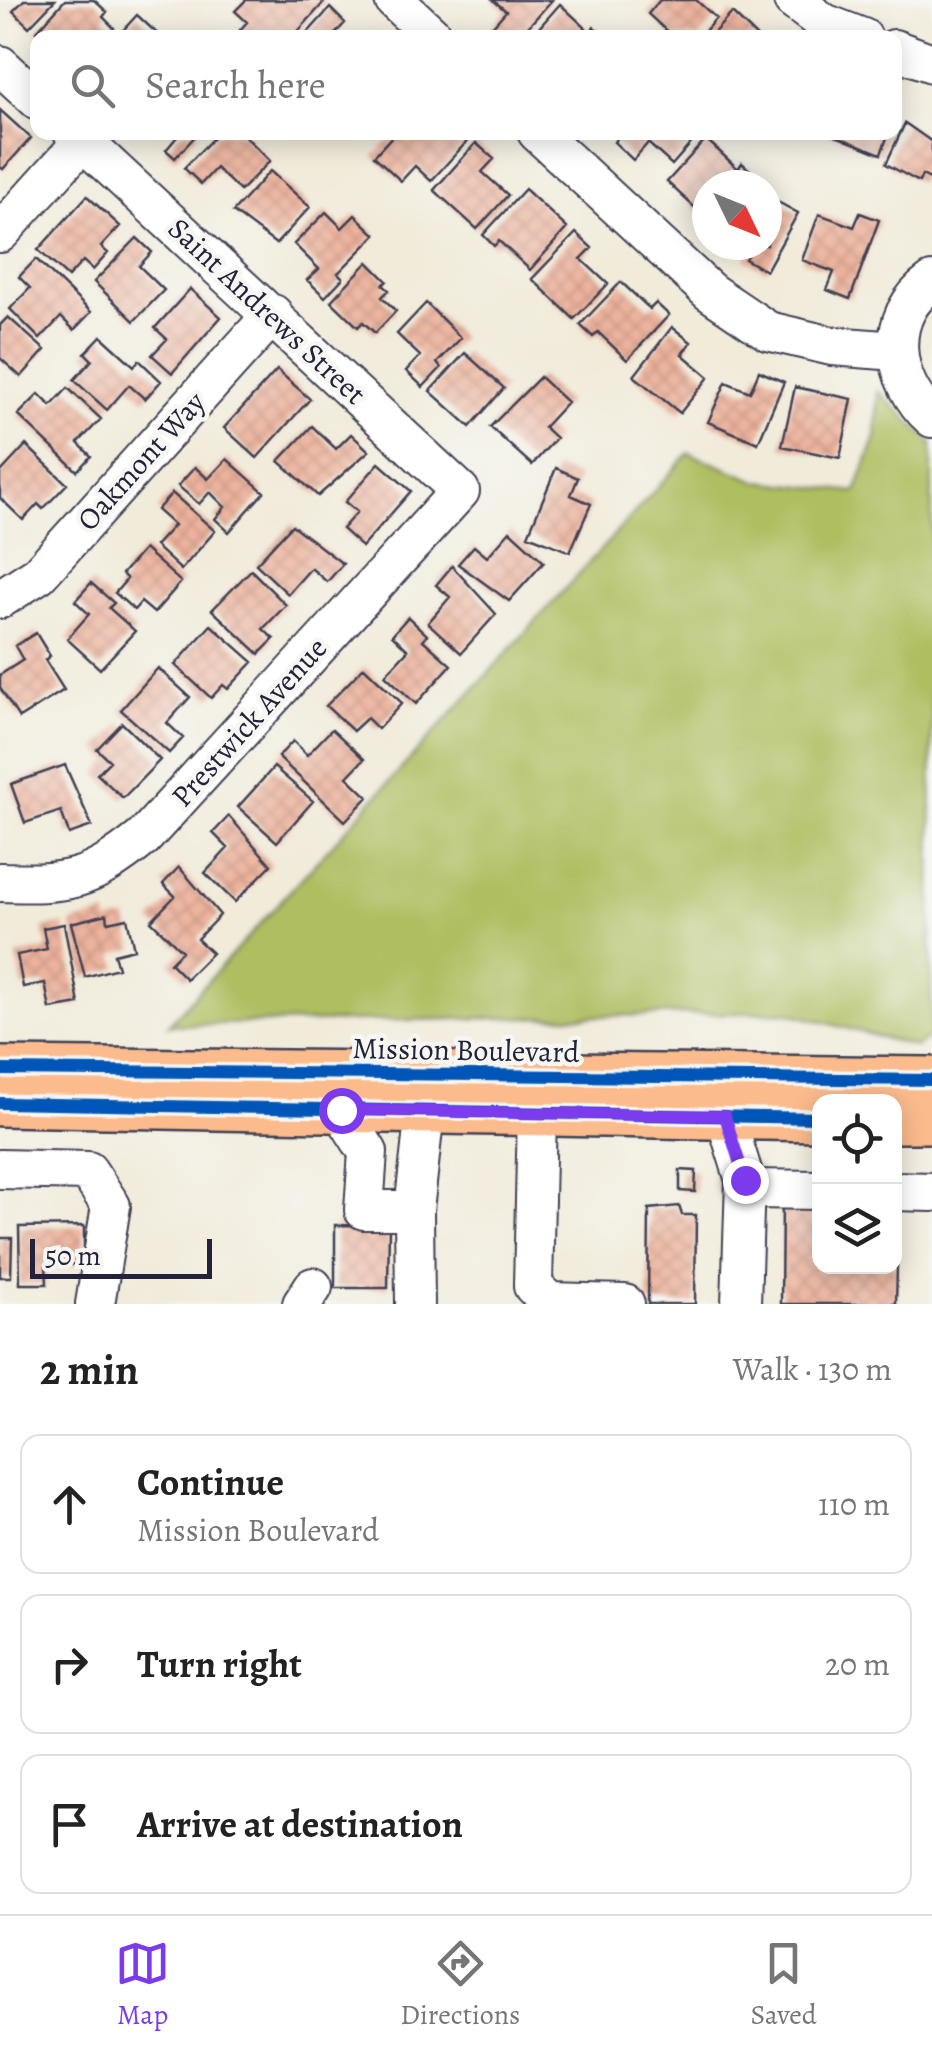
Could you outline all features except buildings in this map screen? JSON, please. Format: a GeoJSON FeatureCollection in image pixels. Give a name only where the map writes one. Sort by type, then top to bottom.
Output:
{"type":"FeatureCollection","features":[{"type":"Feature","properties":{"kind":"main road","name":"Mission Boulevard"},"geometry":{"type":"LineString","coordinates":[[0,1070],[932,1080]]}},
{"type":"Feature","properties":{"kind":"main road","name":"Mission Boulevard"},"geometry":{"type":"LineString","coordinates":[[0,1103],[812,1118]]}},
{"type":"Feature","properties":{"kind":"main road"},"geometry":{"type":"LineString","coordinates":[[902,1120],[932,1120]]}},
{"type":"Feature","properties":{"kind":"street"},"geometry":{"type":"LineString","coordinates":[[394,0],[426,30]]}},
{"type":"Feature","properties":{"kind":"street"},"geometry":{"type":"LineString","coordinates":[[793,0],[824,23],[842,30]]}},
{"type":"Feature","properties":{"kind":"street"},"geometry":{"type":"LineString","coordinates":[[902,52],[932,63]]}},
{"type":"Feature","properties":{"kind":"street"},"geometry":{"type":"LineString","coordinates":[[0,66],[30,93]]}},
{"type":"Feature","properties":{"kind":"street"},"geometry":{"type":"LineString","coordinates":[[0,233],[76,140]]}},
{"type":"Feature","properties":{"kind":"street","name":"Saint Andrews Street"},"geometry":{"type":"LineString","coordinates":[[81,140],[460,491]]}},
{"type":"Feature","properties":{"kind":"street"},"geometry":{"type":"LineString","coordinates":[[546,140],[710,292],[768,331],[832,346],[896,352]]}},
{"type":"Feature","properties":{"kind":"street"},"geometry":{"type":"LineString","coordinates":[[932,282],[920,290],[902,318],[896,352],[902,379],[916,403],[932,418]]}},
{"type":"Feature","properties":{"kind":"street","name":"Oakmont Way"},"geometry":{"type":"LineString","coordinates":[[0,599],[38,574],[273,314]]}},
{"type":"Feature","properties":{"kind":"street","name":"Prestwick Avenue"},"geometry":{"type":"LineString","coordinates":[[0,882],[58,883],[104,870],[143,838],[460,491]]}},
{"type":"Feature","properties":{"kind":"street"},"geometry":{"type":"LineString","coordinates":[[341,1110],[368,1152],[364,1210],[414,1210]]}},
{"type":"Feature","properties":{"kind":"street"},"geometry":{"type":"LineString","coordinates":[[415,1304],[414,1210],[426,1111]]}},
{"type":"Feature","properties":{"kind":"street"},"geometry":{"type":"LineString","coordinates":[[537,1113],[532,1286],[549,1302],[625,1304]]}},
{"type":"Feature","properties":{"kind":"street"},"geometry":{"type":"LineString","coordinates":[[725,1116],[745,1190],[742,1304]]}},
{"type":"Feature","properties":{"kind":"street"},"geometry":{"type":"LineString","coordinates":[[0,1170],[88,1171],[111,1206],[95,1304]]}},
{"type":"Feature","properties":{"kind":"street"},"geometry":{"type":"LineString","coordinates":[[745,1190],[812,1190]]}},
{"type":"Feature","properties":{"kind":"street"},"geometry":{"type":"LineString","coordinates":[[902,1191],[932,1192]]}},
{"type":"Feature","properties":{"kind":"green space"},"geometry":{"type":"Polygon","coordinates":[[[878,391],[932,442],[931,1036],[916,1047],[786,1012],[168,1025],[689,453],[757,481],[856,492],[876,437],[878,391]]]}},
{"type":"Feature","properties":{"kind":"cycle path"},"geometry":{"type":"LineString","coordinates":[[0,1070],[932,1080]]}},
{"type":"Feature","properties":{"kind":"cycle path"},"geometry":{"type":"LineString","coordinates":[[0,1103],[812,1118]]}},
{"type":"Feature","properties":{"kind":"route"},"geometry":{"type":"LineString","coordinates":[[341,1110],[725,1116],[745,1180]]}}]}
